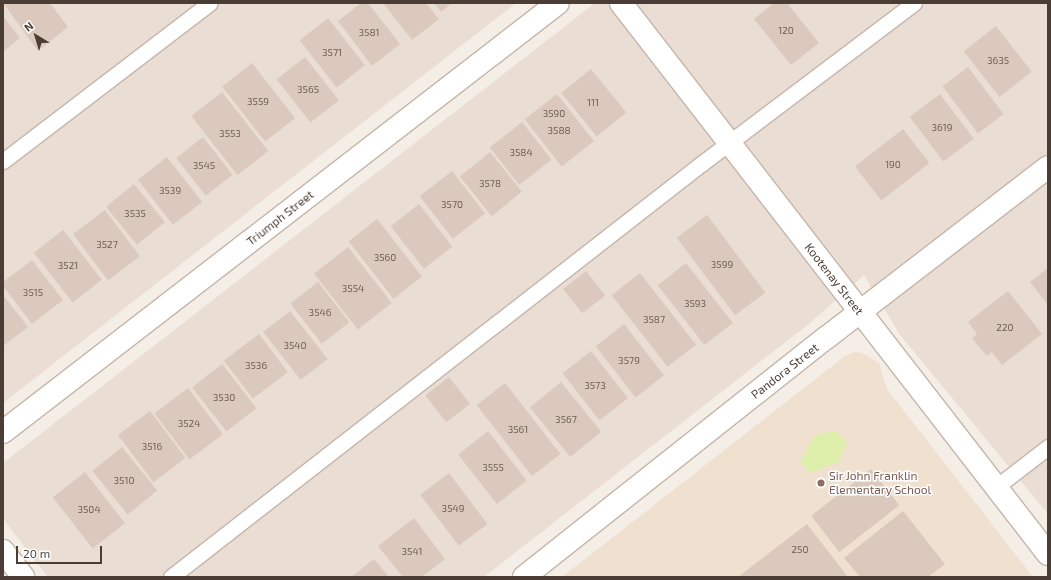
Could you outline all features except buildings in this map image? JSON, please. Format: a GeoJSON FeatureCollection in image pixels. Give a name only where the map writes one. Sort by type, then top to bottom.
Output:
{"type":"FeatureCollection","features":[{"type":"Feature","properties":{"kind":"street","name":"Triumph Street"},"geometry":{"type":"LineString","coordinates":[[3,432],[558,3]]}},
{"type":"Feature","properties":{"kind":"street","name":"Kootenay Street"},"geometry":{"type":"LineString","coordinates":[[621,3],[1048,554]]}},
{"type":"Feature","properties":{"kind":"street","name":"Pandora Street"},"geometry":{"type":"LineString","coordinates":[[524,577],[860,312],[1048,167]]}},
{"type":"Feature","properties":{"kind":"street"},"geometry":{"type":"LineString","coordinates":[[3,551],[23,577]]}},
{"type":"Feature","properties":{"kind":"lane"},"geometry":{"type":"LineString","coordinates":[[3,161],[210,3]]}},
{"type":"Feature","properties":{"kind":"lane"},"geometry":{"type":"LineString","coordinates":[[171,577],[730,143],[914,3]]}},
{"type":"Feature","properties":{"kind":"lane"},"geometry":{"type":"LineString","coordinates":[[996,487],[1048,446]]}},
{"type":"Feature","properties":{"kind":"shaded area"},"geometry":{"type":"Polygon","coordinates":[[[3,3],[516,3],[3,403],[3,3]]]}},
{"type":"Feature","properties":{"kind":"shaded area"},"geometry":{"type":"Polygon","coordinates":[[[595,3],[1048,3],[1048,514],[900,335],[864,275],[810,323],[484,577],[48,577],[3,519],[3,463],[595,3]]]}},
{"type":"Feature","properties":{"kind":"shaded area","name":"Sir John Franklin Elementary School"},"geometry":{"type":"Polygon","coordinates":[[[855,352],[862,353],[879,363],[887,389],[1033,577],[562,577],[845,356],[855,352]]]}},
{"type":"Feature","properties":{"kind":"green space"},"geometry":{"type":"Polygon","coordinates":[[[837,431],[847,442],[839,462],[810,473],[801,461],[815,435],[837,431]]]}},
{"type":"Feature","properties":{"kind":"place","name":"Sir John Franklin Elementary School"},"geometry":{"type":"Point","coordinates":[821,483]}}]}
